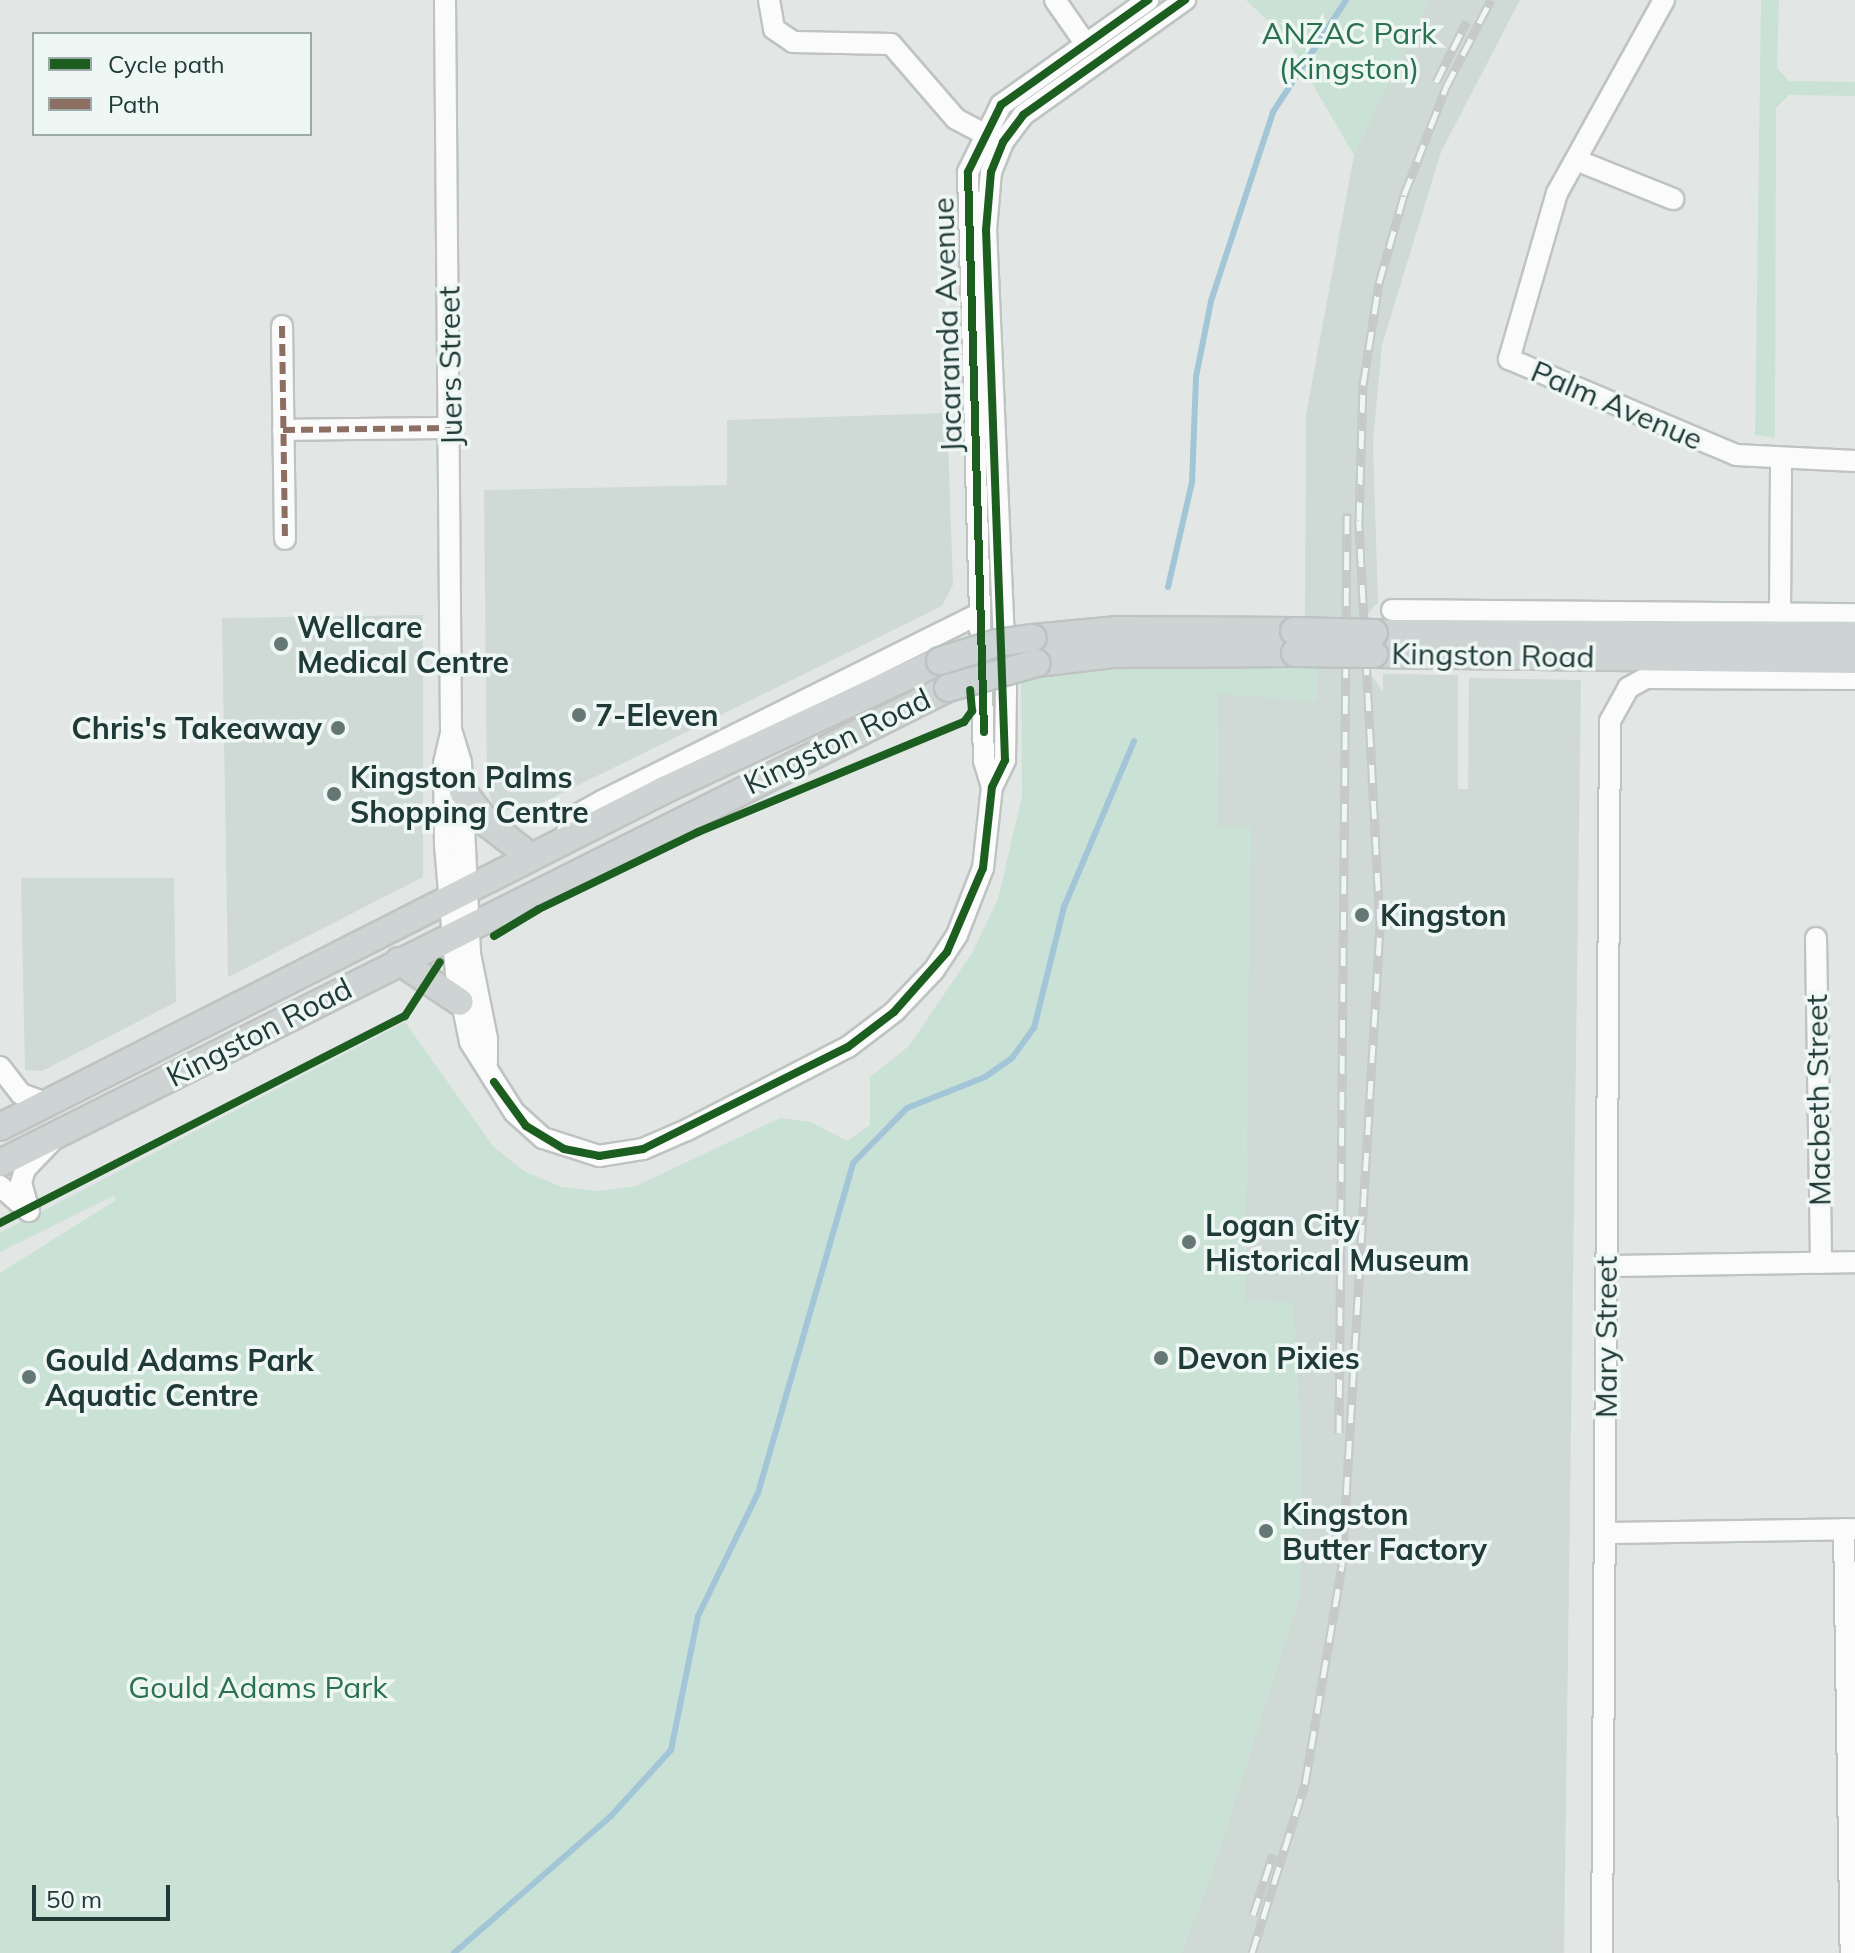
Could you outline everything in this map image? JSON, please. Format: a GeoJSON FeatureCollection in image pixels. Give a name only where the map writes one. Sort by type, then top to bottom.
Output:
{"type":"FeatureCollection","features":[{"type":"Feature","properties":{"kind":"main road","name":"Kingston Road"},"geometry":{"type":"LineString","coordinates":[[0,1163],[460,929],[948,688],[1035,650],[1118,630],[1295,642],[1855,660]]}},
{"type":"Feature","properties":{"kind":"main road","name":"Kingston Road"},"geometry":{"type":"LineString","coordinates":[[1374,644],[1855,635]]}},
{"type":"Feature","properties":{"kind":"main road","name":"Kingston Road"},"geometry":{"type":"LineString","coordinates":[[0,1127],[531,857],[940,661],[986,645],[1035,650]]}},
{"type":"Feature","properties":{"kind":"main road"},"geometry":{"type":"LineString","coordinates":[[463,792],[488,824],[531,857]]}},
{"type":"Feature","properties":{"kind":"main road"},"geometry":{"type":"LineString","coordinates":[[399,961],[460,1002]]}},
{"type":"Feature","properties":{"kind":"street","name":"Juers Street"},"geometry":{"type":"LineString","coordinates":[[445,0],[451,428],[451,733],[463,792],[458,894]]}},
{"type":"Feature","properties":{"kind":"street"},"geometry":{"type":"LineString","coordinates":[[769,0],[774,29],[793,42],[891,44],[956,119],[982,135],[1003,142]]}},
{"type":"Feature","properties":{"kind":"street"},"geometry":{"type":"LineString","coordinates":[[1055,0],[1085,43]]}},
{"type":"Feature","properties":{"kind":"street","name":"Jacaranda Avenue"},"geometry":{"type":"LineString","coordinates":[[460,929],[487,1062],[503,1097],[526,1126],[564,1149],[599,1156],[661,1142],[818,1064],[887,1019],[947,952],[983,868],[992,787],[1005,760],[1006,687],[986,230],[989,180],[1003,142],[1036,104],[1151,28],[1185,0]]}},
{"type":"Feature","properties":{"kind":"street","name":"Palm Avenue"},"geometry":{"type":"LineString","coordinates":[[1664,0],[1557,193],[1509,359],[1736,455],[1781,461]]}},
{"type":"Feature","properties":{"kind":"street"},"geometry":{"type":"LineString","coordinates":[[1142,4],[1151,28]]}},
{"type":"Feature","properties":{"kind":"street","name":"Jacaranda Avenue"},"geometry":{"type":"LineString","coordinates":[[992,787],[984,761],[966,208],[968,172],[982,135],[1008,99],[1142,4]]}},
{"type":"Feature","properties":{"kind":"street"},"geometry":{"type":"LineString","coordinates":[[1576,160],[1673,199]]}},
{"type":"Feature","properties":{"kind":"street"},"geometry":{"type":"LineString","coordinates":[[282,326],[285,539]]}},
{"type":"Feature","properties":{"kind":"street"},"geometry":{"type":"LineString","coordinates":[[283,430],[451,428]]}},
{"type":"Feature","properties":{"kind":"street"},"geometry":{"type":"LineString","coordinates":[[1780,614],[1781,461],[1855,461]]}},
{"type":"Feature","properties":{"kind":"street","name":"Kingston Road"},"geometry":{"type":"LineString","coordinates":[[1392,610],[1855,614]]}},
{"type":"Feature","properties":{"kind":"street","name":"Kingston Road"},"geometry":{"type":"LineString","coordinates":[[562,842],[575,816],[604,800],[979,614]]}},
{"type":"Feature","properties":{"kind":"street","name":"Mary Street"},"geometry":{"type":"LineString","coordinates":[[1602,1953],[1610,721],[1628,688],[1646,678],[1855,679]]}},
{"type":"Feature","properties":{"kind":"street","name":"Juers Street"},"geometry":{"type":"LineString","coordinates":[[451,733],[444,764],[458,894]]}},
{"type":"Feature","properties":{"kind":"street","name":"Jacaranda Avenue"},"geometry":{"type":"LineString","coordinates":[[458,894],[460,1002],[470,1042],[487,1062]]}},
{"type":"Feature","properties":{"kind":"street","name":"Macbeth Street"},"geometry":{"type":"LineString","coordinates":[[1816,938],[1821,1263]]}},
{"type":"Feature","properties":{"kind":"street"},"geometry":{"type":"LineString","coordinates":[[0,1067],[21,1094],[48,1104]]}},
{"type":"Feature","properties":{"kind":"street"},"geometry":{"type":"LineString","coordinates":[[0,1186],[29,1211],[21,1183],[25,1169],[59,1133]]}},
{"type":"Feature","properties":{"kind":"street"},"geometry":{"type":"LineString","coordinates":[[1607,1266],[1855,1262]]}},
{"type":"Feature","properties":{"kind":"street"},"geometry":{"type":"LineString","coordinates":[[1605,1533],[1849,1529],[1851,1953]]}},
{"type":"Feature","properties":{"kind":"shaded area"},"geometry":{"type":"Polygon","coordinates":[[[1428,0],[1520,0],[1441,152],[1382,345],[1373,442],[1378,602],[1365,617],[1305,617],[1306,415],[1354,155],[1428,0]]]}},
{"type":"Feature","properties":{"kind":"shaded area"},"geometry":{"type":"Polygon","coordinates":[[[947,413],[953,585],[942,606],[538,805],[504,810],[493,805],[487,787],[484,490],[727,485],[727,420],[947,413]]]}},
{"type":"Feature","properties":{"kind":"shaded area","name":"Kingston Palms Shopping Centre"},"geometry":{"type":"Polygon","coordinates":[[[423,615],[423,877],[228,977],[222,618],[423,615]]]}},
{"type":"Feature","properties":{"kind":"shaded area"},"geometry":{"type":"Polygon","coordinates":[[[1317,664],[1363,664],[1383,692],[1383,674],[1458,675],[1458,789],[1468,789],[1469,678],[1581,680],[1564,1953],[1181,1953],[1212,1873],[1300,1594],[1301,1454],[1293,1303],[1245,1301],[1250,828],[1217,828],[1218,693],[1316,701],[1317,664]]]}},
{"type":"Feature","properties":{"kind":"shaded area"},"geometry":{"type":"Polygon","coordinates":[[[21,878],[174,878],[176,1002],[42,1071],[25,1070],[21,878]]]}},
{"type":"Feature","properties":{"kind":"green space","name":"ANZAC Park (Kingston)"},"geometry":{"type":"Polygon","coordinates":[[[1246,0],[1428,0],[1354,155],[1286,39],[1246,0]]]}},
{"type":"Feature","properties":{"kind":"green space"},"geometry":{"type":"Polygon","coordinates":[[[1761,0],[1779,0],[1777,68],[1789,81],[1855,82],[1855,96],[1789,95],[1776,108],[1775,438],[1755,435],[1761,0]]]}},
{"type":"Feature","properties":{"kind":"green space","name":"Gould Adams Park"},"geometry":{"type":"Polygon","coordinates":[[[1317,664],[1316,701],[1218,694],[1217,828],[1251,828],[1245,1301],[1293,1302],[1301,1454],[1300,1594],[1212,1873],[1181,1953],[0,1953],[0,1273],[116,1200],[113,1196],[0,1252],[0,1233],[405,1022],[493,1146],[524,1171],[562,1187],[599,1191],[636,1186],[780,1118],[811,1122],[847,1141],[870,1125],[870,1077],[909,1046],[972,953],[998,899],[1022,796],[1021,679],[1108,667],[1317,664]]]}},
{"type":"Feature","properties":{"kind":"waterway"},"geometry":{"type":"LineString","coordinates":[[1168,587],[1192,482],[1196,377],[1211,301],[1273,112],[1346,0]]}},
{"type":"Feature","properties":{"kind":"waterway"},"geometry":{"type":"LineString","coordinates":[[454,1953],[611,1816],[671,1750],[698,1616],[758,1493],[853,1163],[907,1108],[985,1077],[1012,1058],[1034,1028],[1064,907],[1134,741]]}},
{"type":"Feature","properties":{"kind":"railway"},"geometry":{"type":"LineString","coordinates":[[1252,1953],[1305,1784],[1342,1566],[1380,926],[1359,520],[1363,385],[1379,283],[1404,195],[1446,87],[1491,0]]}},
{"type":"Feature","properties":{"kind":"railway"},"geometry":{"type":"LineString","coordinates":[[1436,82],[1467,21]]}},
{"type":"Feature","properties":{"kind":"railway"},"geometry":{"type":"LineString","coordinates":[[1339,1433],[1347,513]]}},
{"type":"Feature","properties":{"kind":"railway"},"geometry":{"type":"LineString","coordinates":[[1253,1915],[1273,1854]]}},
{"type":"Feature","properties":{"kind":"marked path"},"geometry":{"type":"LineString","coordinates":[[282,326],[285,539]]}},
{"type":"Feature","properties":{"kind":"marked path"},"geometry":{"type":"LineString","coordinates":[[283,430],[451,428]]}},
{"type":"Feature","properties":{"kind":"cycle path"},"geometry":{"type":"LineString","coordinates":[[984,732],[968,172],[1001,105],[1148,0]]}},
{"type":"Feature","properties":{"kind":"cycle path"},"geometry":{"type":"LineString","coordinates":[[494,1082],[526,1126],[564,1149],[599,1156],[643,1149],[848,1047],[894,1012],[947,952],[983,868],[992,787],[1005,760],[986,230],[991,172],[1003,142],[1023,115],[1185,0]]}},
{"type":"Feature","properties":{"kind":"cycle path"},"geometry":{"type":"LineString","coordinates":[[494,936],[539,909],[698,832],[964,722],[972,711],[970,690]]}},
{"type":"Feature","properties":{"kind":"cycle path"},"geometry":{"type":"LineString","coordinates":[[0,1223],[405,1016],[440,962]]}},
{"type":"Feature","properties":{"kind":"place","name":"Wellcare Medical Centre"},"geometry":{"type":"Point","coordinates":[281,644]}},
{"type":"Feature","properties":{"kind":"place","name":"7-Eleven"},"geometry":{"type":"Point","coordinates":[579,715]}},
{"type":"Feature","properties":{"kind":"place","name":"Chris's Takeaway"},"geometry":{"type":"Point","coordinates":[338,728]}},
{"type":"Feature","properties":{"kind":"place","name":"Kingston Palms Shopping Centre"},"geometry":{"type":"Point","coordinates":[334,794]}},
{"type":"Feature","properties":{"kind":"place","name":"Kingston"},"geometry":{"type":"Point","coordinates":[1362,915]}},
{"type":"Feature","properties":{"kind":"place","name":"Logan City Historical Museum"},"geometry":{"type":"Point","coordinates":[1189,1242]}},
{"type":"Feature","properties":{"kind":"place","name":"Devon Pixies"},"geometry":{"type":"Point","coordinates":[1161,1358]}},
{"type":"Feature","properties":{"kind":"place","name":"Gould Adams Park Aquatic Centre"},"geometry":{"type":"Point","coordinates":[29,1377]}},
{"type":"Feature","properties":{"kind":"place","name":"Kingston Butter Factory"},"geometry":{"type":"Point","coordinates":[1266,1531]}}]}
